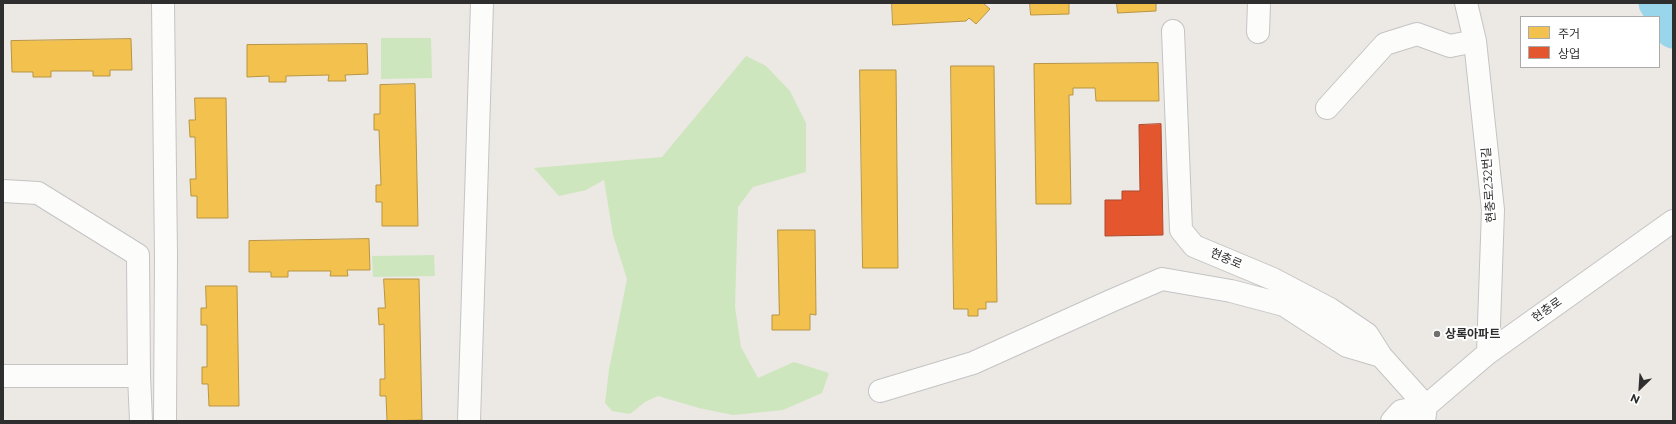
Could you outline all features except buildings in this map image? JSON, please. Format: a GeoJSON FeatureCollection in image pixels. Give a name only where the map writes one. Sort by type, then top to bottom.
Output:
{"type":"FeatureCollection","features":[{"type":"Feature","properties":{"kind":"street"},"geometry":{"type":"LineString","coordinates":[[163,3],[166,257],[165,421]]}},
{"type":"Feature","properties":{"kind":"street"},"geometry":{"type":"LineString","coordinates":[[469,421],[482,3]]}},
{"type":"Feature","properties":{"kind":"street"},"geometry":{"type":"LineString","coordinates":[[1258,32],[1259,3]]}},
{"type":"Feature","properties":{"kind":"street","name":"현충로232번길"},"geometry":{"type":"LineString","coordinates":[[1466,3],[1475,41],[1493,210],[1488,353]]}},
{"type":"Feature","properties":{"kind":"street","name":"현충로"},"geometry":{"type":"LineString","coordinates":[[1173,31],[1181,230],[1194,246],[1274,279],[1330,309],[1367,334],[1381,356],[1425,413]]}},
{"type":"Feature","properties":{"kind":"street"},"geometry":{"type":"LineString","coordinates":[[1327,108],[1385,44],[1417,34],[1450,46],[1475,41]]}},
{"type":"Feature","properties":{"kind":"street"},"geometry":{"type":"LineString","coordinates":[[3,191],[38,193],[138,254],[166,257]]}},
{"type":"Feature","properties":{"kind":"street","name":"현충로"},"geometry":{"type":"LineString","coordinates":[[1392,421],[1401,411],[1425,413],[1488,353],[1673,220]]}},
{"type":"Feature","properties":{"kind":"street"},"geometry":{"type":"LineString","coordinates":[[138,254],[141,421]]}},
{"type":"Feature","properties":{"kind":"street"},"geometry":{"type":"LineString","coordinates":[[880,391],[973,363],[1162,279],[1231,291],[1284,306],[1347,346],[1381,356]]}},
{"type":"Feature","properties":{"kind":"street"},"geometry":{"type":"LineString","coordinates":[[3,376],[139,376]]}},
{"type":"Feature","properties":{"kind":"green space"},"geometry":{"type":"Polygon","coordinates":[[[381,38],[431,38],[432,78],[381,79],[381,38]]]}},
{"type":"Feature","properties":{"kind":"green space"},"geometry":{"type":"Polygon","coordinates":[[[746,56],[766,66],[790,91],[806,123],[806,172],[753,187],[738,207],[735,307],[741,347],[758,378],[794,362],[829,373],[822,393],[783,410],[733,415],[699,408],[658,396],[645,402],[630,414],[612,411],[605,403],[609,370],[627,279],[613,235],[604,180],[586,190],[559,196],[534,168],[662,157],[746,56]]]}},
{"type":"Feature","properties":{"kind":"green space"},"geometry":{"type":"Polygon","coordinates":[[[434,255],[435,276],[373,277],[372,256],[434,255]]]}},
{"type":"Feature","properties":{"kind":"waterway"},"geometry":{"type":"LineString","coordinates":[[1656,3],[1673,31]]}},
{"type":"Feature","properties":{"kind":"place","name":"상록아파트"},"geometry":{"type":"Point","coordinates":[1437,334]}}]}
